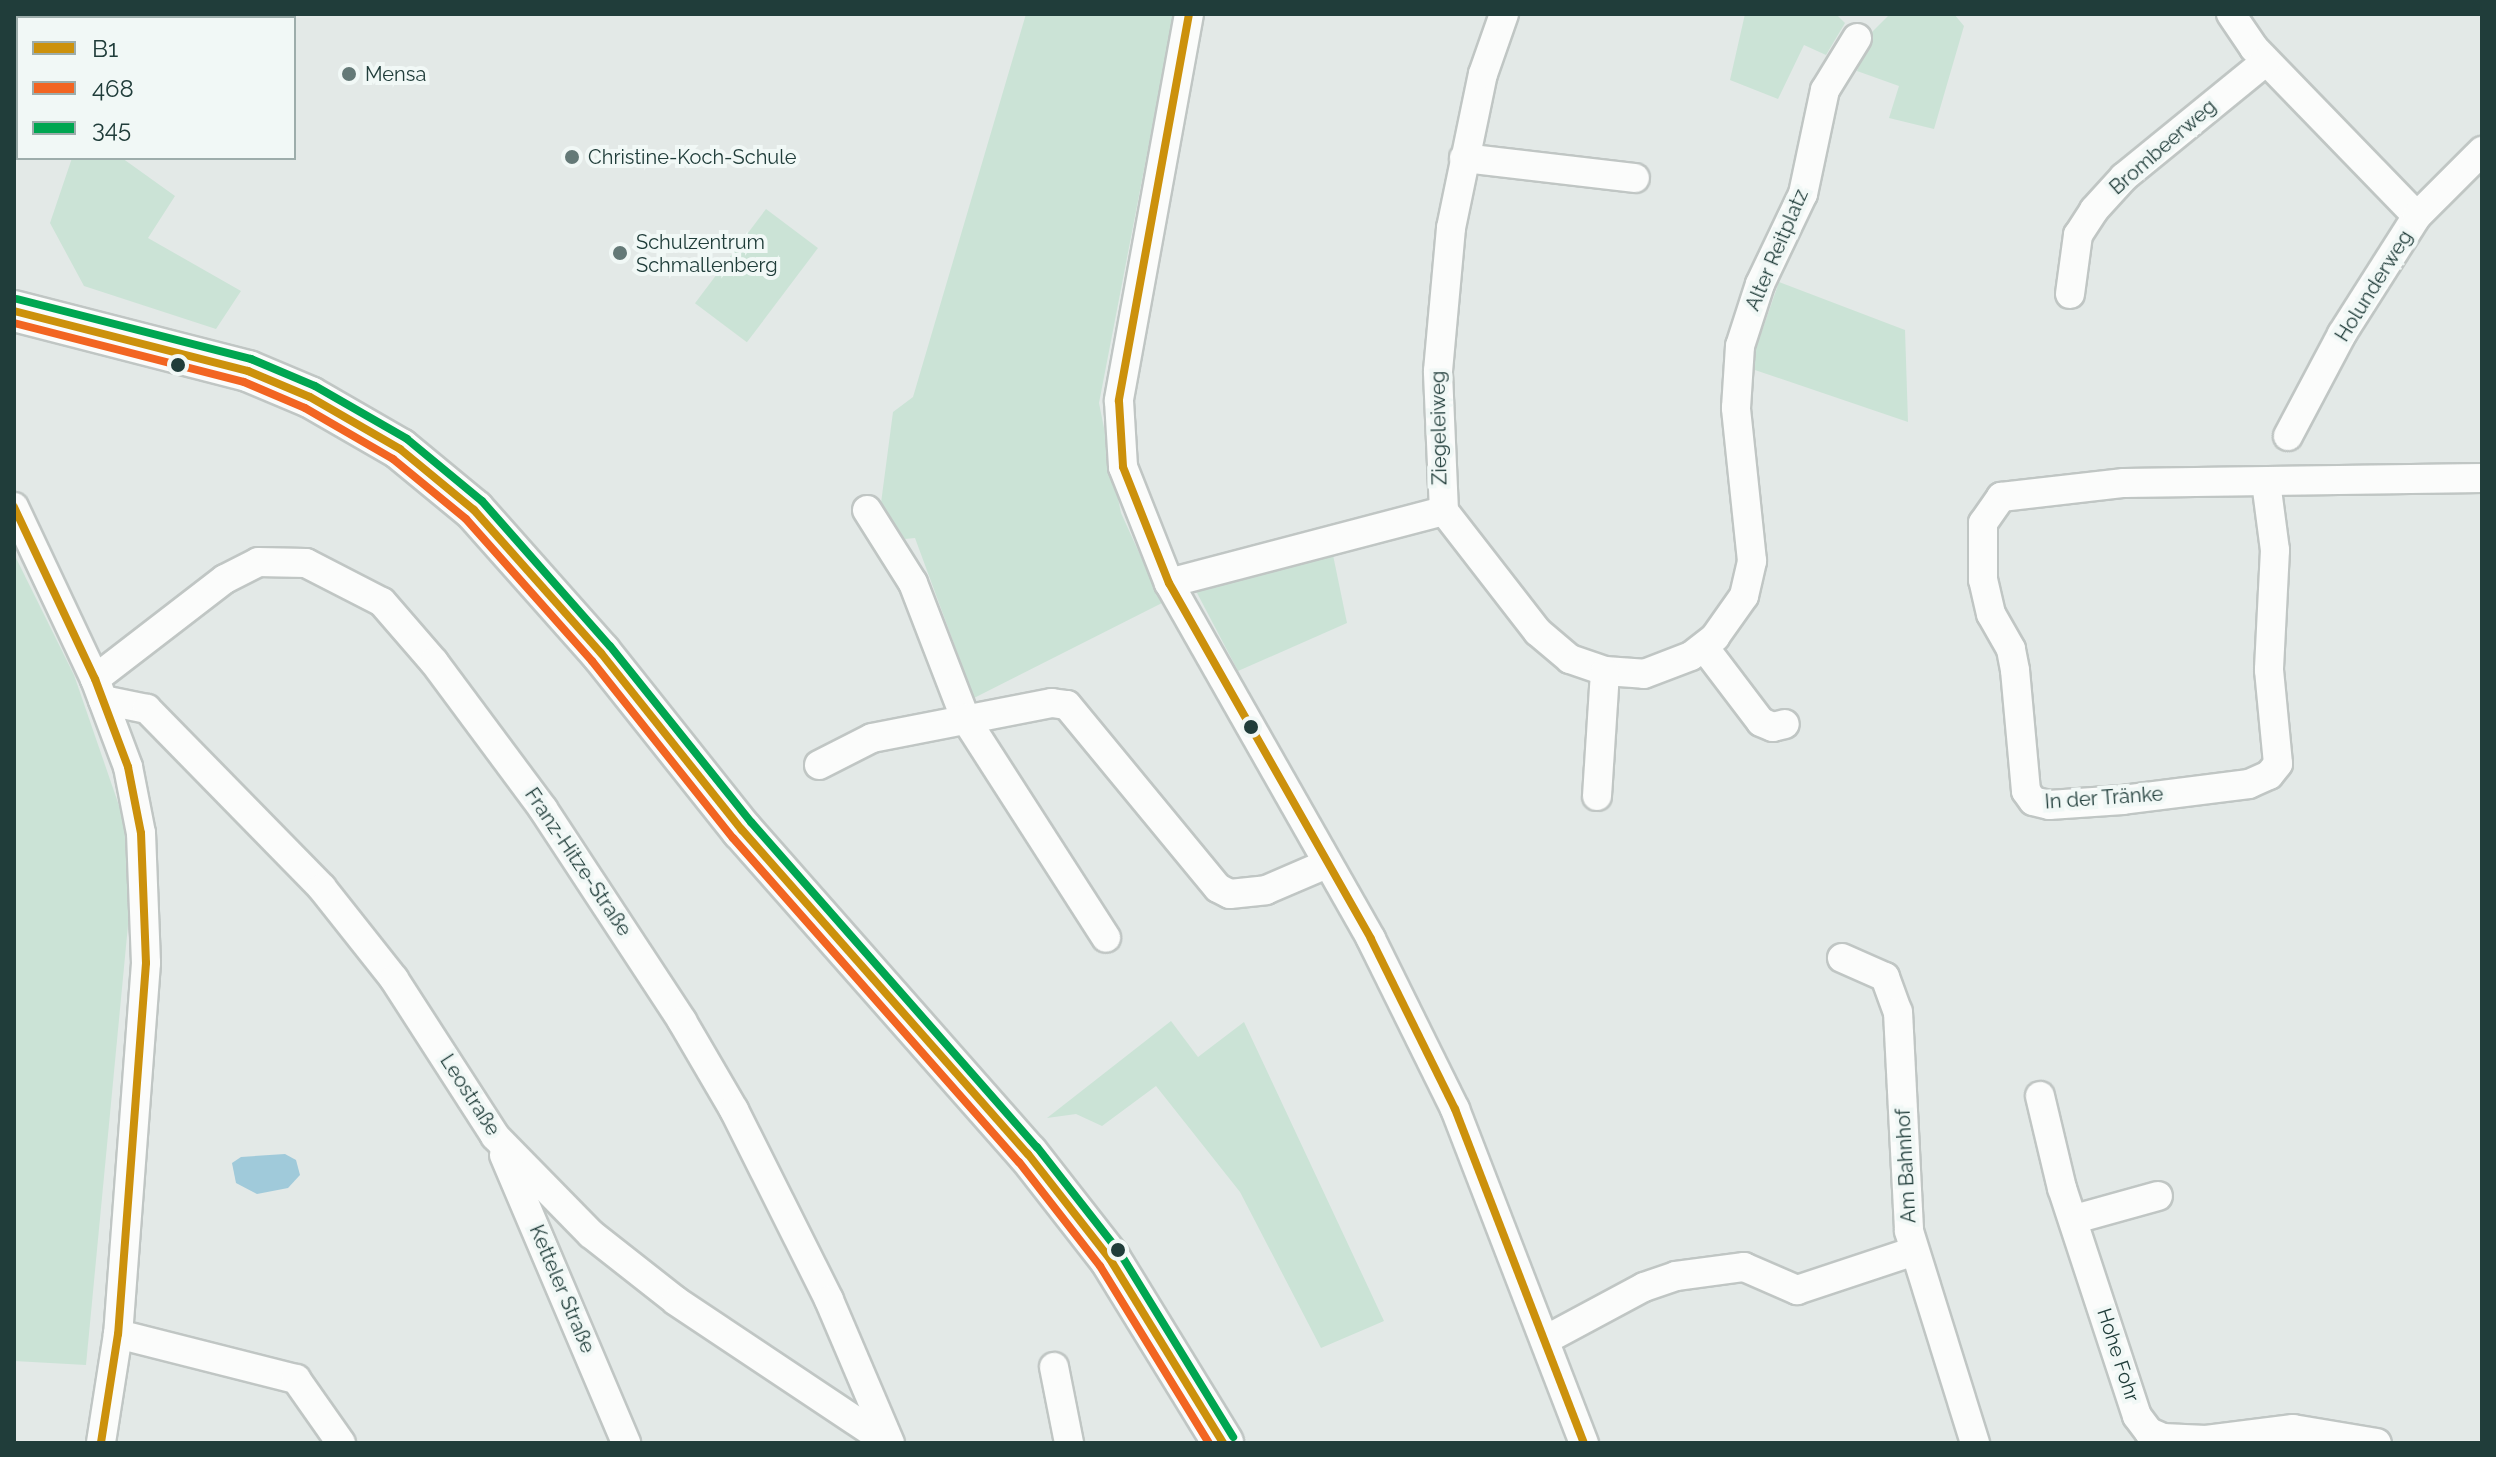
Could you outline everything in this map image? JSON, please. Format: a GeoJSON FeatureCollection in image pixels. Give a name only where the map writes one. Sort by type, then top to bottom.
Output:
{"type":"FeatureCollection","features":[{"type":"Feature","properties":{"kind":"street"},"geometry":{"type":"LineString","coordinates":[[1189,14],[1117,419],[1131,493],[1169,583],[1324,865],[1371,939],[1455,1109],[1547,1339],[1584,1443]]}},
{"type":"Feature","properties":{"kind":"street","name":"Ziegeleiweg"},"geometry":{"type":"LineString","coordinates":[[1169,583],[1444,511],[1438,482],[1438,371],[1464,158],[1483,74],[1504,14]]}},
{"type":"Feature","properties":{"kind":"street"},"geometry":{"type":"LineString","coordinates":[[2231,14],[2266,61],[2417,216]]}},
{"type":"Feature","properties":{"kind":"street","name":"Alter Reitplatz"},"geometry":{"type":"LineString","coordinates":[[1444,511],[1538,632],[1570,659],[1605,671],[1644,674],[1678,663],[1704,647],[1738,607],[1752,561],[1736,408],[1740,346],[1760,284],[1803,194],[1825,90],[1857,38]]}},
{"type":"Feature","properties":{"kind":"street","name":"Brombeerweg"},"geometry":{"type":"LineString","coordinates":[[2070,294],[2075,246],[2094,210],[2124,177],[2266,61]]}},
{"type":"Feature","properties":{"kind":"street","name":"Holunderweg"},"geometry":{"type":"LineString","coordinates":[[2288,436],[2342,334],[2417,216],[2482,151]]}},
{"type":"Feature","properties":{"kind":"street"},"geometry":{"type":"LineString","coordinates":[[1464,158],[1635,178]]}},
{"type":"Feature","properties":{"kind":"street"},"geometry":{"type":"LineString","coordinates":[[14,311],[248,371],[310,397],[400,449],[474,510],[601,653],[742,830],[1028,1154],[1110,1259],[1223,1443]]}},
{"type":"Feature","properties":{"kind":"street","name":"In der Tränke"},"geometry":{"type":"LineString","coordinates":[[2266,482],[2275,550],[2269,670],[2278,764],[2269,775],[2249,784],[2123,800],[2049,805],[2033,801],[2026,791],[2013,660],[1985,589],[1983,523],[1988,509],[2001,497],[2046,489],[2266,482],[2482,478]]}},
{"type":"Feature","properties":{"kind":"street"},"geometry":{"type":"LineString","coordinates":[[14,507],[99,689],[135,801],[146,907],[118,1334],[101,1443]]}},
{"type":"Feature","properties":{"kind":"street"},"geometry":{"type":"LineString","coordinates":[[867,510],[910,575],[965,718],[1106,938]]}},
{"type":"Feature","properties":{"kind":"street","name":"Franz-Hitze-Straße"},"geometry":{"type":"LineString","coordinates":[[99,689],[225,579],[258,562],[306,563],[382,602],[534,796],[682,1021],[734,1110],[829,1300],[890,1443]]}},
{"type":"Feature","properties":{"kind":"street"},"geometry":{"type":"LineString","coordinates":[[1704,647],[1761,722],[1773,727],[1785,724]]}},
{"type":"Feature","properties":{"kind":"street"},"geometry":{"type":"LineString","coordinates":[[1597,796],[1605,671]]}},
{"type":"Feature","properties":{"kind":"street","name":"Leostraße"},"geometry":{"type":"LineString","coordinates":[[99,689],[147,709],[322,888],[394,979],[495,1136],[591,1234],[676,1301],[890,1443]]}},
{"type":"Feature","properties":{"kind":"street"},"geometry":{"type":"LineString","coordinates":[[819,765],[872,738],[1052,703],[1067,705],[1082,717],[1207,878],[1230,894],[1286,884],[1324,865]]}},
{"type":"Feature","properties":{"kind":"street","name":"Am Bahnhof"},"geometry":{"type":"LineString","coordinates":[[1842,958],[1885,977],[1898,1012],[1914,1251],[1975,1443]]}},
{"type":"Feature","properties":{"kind":"street","name":"Hohe Fohr"},"geometry":{"type":"LineString","coordinates":[[2040,1096],[2062,1188],[2075,1219],[2137,1416],[2149,1432],[2163,1438],[2207,1441],[2293,1429],[2377,1443]]}},
{"type":"Feature","properties":{"kind":"street","name":"Ketteler Straße"},"geometry":{"type":"LineString","coordinates":[[495,1136],[626,1443]]}},
{"type":"Feature","properties":{"kind":"street"},"geometry":{"type":"LineString","coordinates":[[2075,1219],[2158,1196]]}},
{"type":"Feature","properties":{"kind":"street"},"geometry":{"type":"LineString","coordinates":[[1547,1339],[1644,1287],[1676,1276],[1744,1267],[1797,1290],[1914,1251]]}},
{"type":"Feature","properties":{"kind":"street"},"geometry":{"type":"LineString","coordinates":[[118,1334],[296,1379],[341,1443]]}},
{"type":"Feature","properties":{"kind":"street"},"geometry":{"type":"LineString","coordinates":[[1054,1367],[1069,1443]]}},
{"type":"Feature","properties":{"kind":"green space"},"geometry":{"type":"Polygon","coordinates":[[[1026,14],[1174,14],[1099,403],[1121,513],[1162,603],[974,698],[915,538],[905,539],[881,503],[893,412],[913,397],[1026,14]]]}},
{"type":"Feature","properties":{"kind":"green space"},"geometry":{"type":"Polygon","coordinates":[[[1745,14],[1836,14],[1845,23],[1826,55],[1804,45],[1778,99],[1730,80],[1745,14]]]}},
{"type":"Feature","properties":{"kind":"green space"},"geometry":{"type":"Polygon","coordinates":[[[1890,14],[1954,14],[1964,26],[1934,129],[1889,118],[1899,86],[1857,71],[1871,33],[1890,14]]]}},
{"type":"Feature","properties":{"kind":"green space"},"geometry":{"type":"Polygon","coordinates":[[[71,160],[125,160],[175,196],[148,238],[241,291],[216,329],[84,286],[50,223],[71,160]]]}},
{"type":"Feature","properties":{"kind":"green space"},"geometry":{"type":"Polygon","coordinates":[[[766,209],[818,248],[747,342],[695,303],[766,209]]]}},
{"type":"Feature","properties":{"kind":"green space"},"geometry":{"type":"Polygon","coordinates":[[[1779,282],[1905,330],[1908,422],[1749,368],[1779,282]]]}},
{"type":"Feature","properties":{"kind":"green space"},"geometry":{"type":"Polygon","coordinates":[[[14,554],[74,675],[135,852],[86,1365],[14,1361],[14,554]]]}},
{"type":"Feature","properties":{"kind":"green space"},"geometry":{"type":"Polygon","coordinates":[[[1333,555],[1347,623],[1238,671],[1196,591],[1333,555]]]}},
{"type":"Feature","properties":{"kind":"green space"},"geometry":{"type":"Polygon","coordinates":[[[1171,1021],[1198,1057],[1244,1022],[1384,1321],[1321,1348],[1240,1192],[1156,1086],[1102,1126],[1076,1114],[1047,1118],[1171,1021]]]}},
{"type":"Feature","properties":{"kind":"water"},"geometry":{"type":"Polygon","coordinates":[[[285,1154],[296,1160],[300,1175],[288,1188],[257,1194],[236,1183],[232,1163],[241,1157],[285,1154]]]}},
{"type":"Feature","properties":{"kind":"transit line","name":"B1"},"geometry":{"type":"LineString","coordinates":[[1189,14],[1119,401],[1123,467],[1169,583],[1371,939],[1455,1109],[1584,1443]]}},
{"type":"Feature","properties":{"kind":"transit line","name":"345"},"geometry":{"type":"LineString","coordinates":[[17,299],[251,359],[315,386],[407,439],[482,501],[610,646],[751,822],[1037,1147],[1120,1253],[1233,1437]]}},
{"type":"Feature","properties":{"kind":"transit line","name":"B1"},"geometry":{"type":"LineString","coordinates":[[14,311],[248,371],[310,397],[400,449],[474,510],[601,653],[742,830],[1028,1154],[1110,1259],[1223,1443]]}},
{"type":"Feature","properties":{"kind":"transit line","name":"468"},"geometry":{"type":"LineString","coordinates":[[14,323],[244,382],[305,408],[393,459],[466,519],[592,661],[733,838],[1019,1162],[1100,1266],[1209,1443]]}},
{"type":"Feature","properties":{"kind":"transit line","name":"B1"},"geometry":{"type":"LineString","coordinates":[[14,507],[95,679],[128,767],[141,833],[146,963],[118,1334],[101,1443]]}},
{"type":"Feature","properties":{"kind":"place","name":"Mensa"},"geometry":{"type":"Point","coordinates":[349,74]}},
{"type":"Feature","properties":{"kind":"place","name":"Christine-Koch-Schule"},"geometry":{"type":"Point","coordinates":[572,157]}},
{"type":"Feature","properties":{"kind":"place","name":"Schulzentrum Schmallenberg"},"geometry":{"type":"Point","coordinates":[620,253]}}]}
